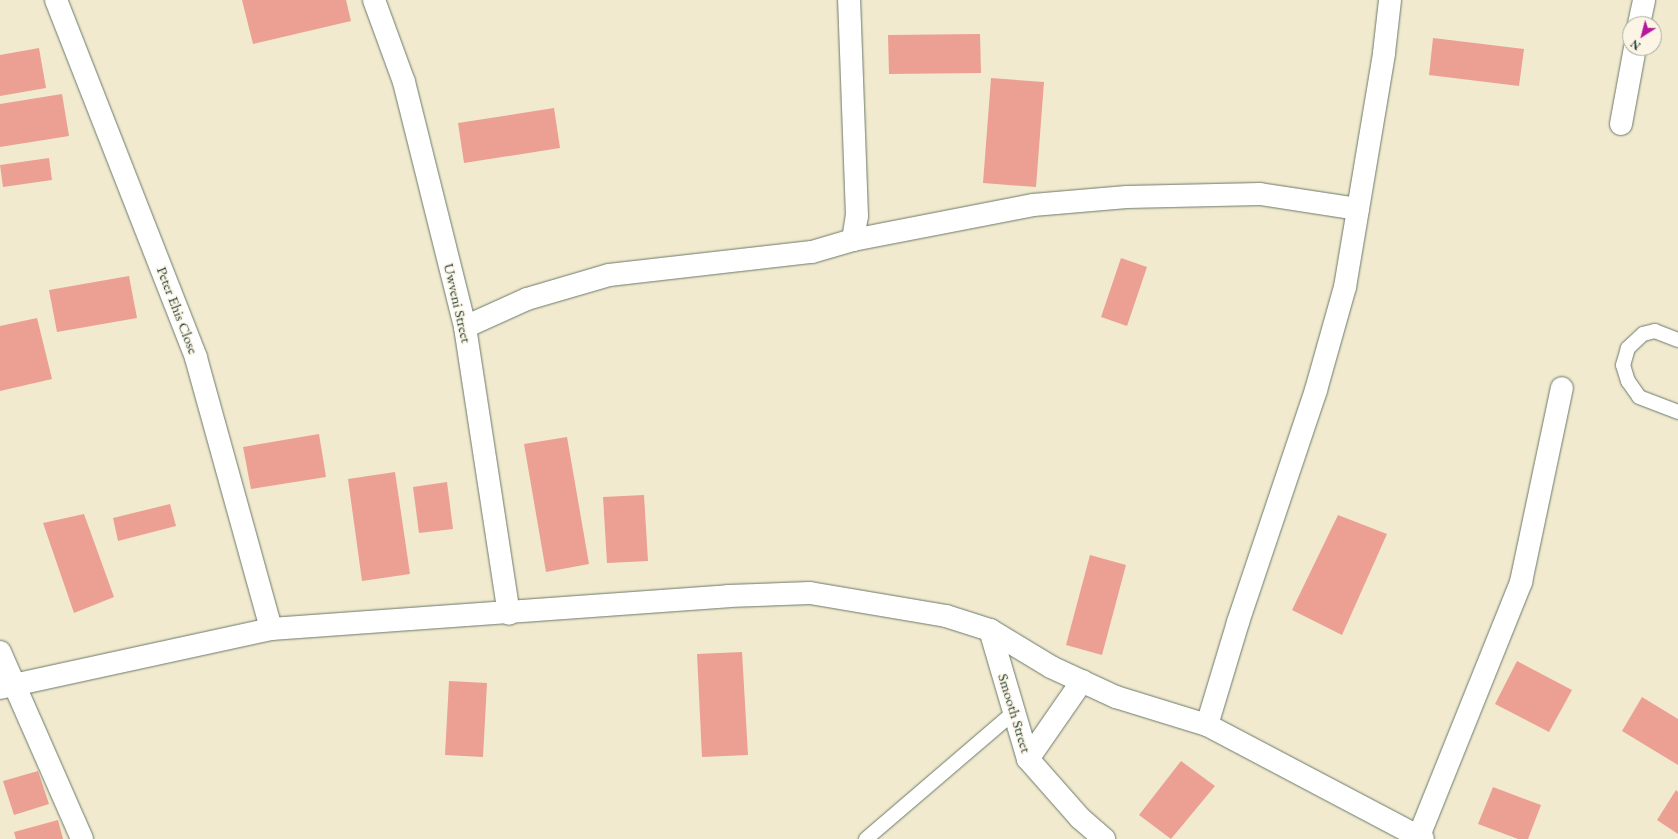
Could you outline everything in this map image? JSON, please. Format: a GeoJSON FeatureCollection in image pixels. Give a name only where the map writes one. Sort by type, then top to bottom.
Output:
{"type":"FeatureCollection","features":[{"type":"Feature","properties":{"kind":"street","name":"Peter Ehis Close"},"geometry":{"type":"LineString","coordinates":[[56,0],[196,358],[271,629]]}},
{"type":"Feature","properties":{"kind":"street","name":"Uwveni Street"},"geometry":{"type":"LineString","coordinates":[[374,0],[404,82],[465,328],[509,614]]}},
{"type":"Feature","properties":{"kind":"street"},"geometry":{"type":"LineString","coordinates":[[849,0],[857,192],[853,240]]}},
{"type":"Feature","properties":{"kind":"street"},"geometry":{"type":"LineString","coordinates":[[1207,725],[1238,622],[1316,390],[1345,287],[1390,0]]}},
{"type":"Feature","properties":{"kind":"street"},"geometry":{"type":"LineString","coordinates":[[1641,16],[1644,0]]}},
{"type":"Feature","properties":{"kind":"street"},"geometry":{"type":"LineString","coordinates":[[1621,124],[1634,56]]}},
{"type":"Feature","properties":{"kind":"street"},"geometry":{"type":"LineString","coordinates":[[465,328],[527,299],[609,275],[812,252],[853,240],[1033,205],[1127,197],[1260,194],[1358,210]]}},
{"type":"Feature","properties":{"kind":"street"},"geometry":{"type":"LineString","coordinates":[[7,686],[271,629],[509,614],[728,596],[810,593],[946,616],[990,630],[1082,681],[1116,697],[1207,725],[1421,838],[1521,582],[1562,388]]}},
{"type":"Feature","properties":{"kind":"street","name":"Smooth Street"},"geometry":{"type":"LineString","coordinates":[[990,630],[1028,759],[1080,818],[1104,839]]}},
{"type":"Feature","properties":{"kind":"street"},"geometry":{"type":"LineString","coordinates":[[0,652],[7,686],[82,839]]}},
{"type":"Feature","properties":{"kind":"street"},"geometry":{"type":"LineString","coordinates":[[1028,759],[1082,681]]}},
{"type":"Feature","properties":{"kind":"lane"},"geometry":{"type":"LineString","coordinates":[[1678,340],[1655,331],[1643,334],[1628,348],[1624,365],[1628,381],[1639,397],[1678,412]]}},
{"type":"Feature","properties":{"kind":"lane"},"geometry":{"type":"LineString","coordinates":[[866,839],[1014,712]]}},
{"type":"Feature","properties":{"kind":"building"},"geometry":{"type":"Polygon","coordinates":[[[242,0],[346,0],[351,21],[253,44],[242,0]]]}},
{"type":"Feature","properties":{"kind":"building"},"geometry":{"type":"Polygon","coordinates":[[[980,34],[981,73],[889,74],[888,35],[980,34]]]}},
{"type":"Feature","properties":{"kind":"building"},"geometry":{"type":"Polygon","coordinates":[[[1433,38],[1524,49],[1519,86],[1429,75],[1433,38]]]}},
{"type":"Feature","properties":{"kind":"building"},"geometry":{"type":"Polygon","coordinates":[[[39,48],[46,88],[0,96],[0,55],[39,48]]]}},
{"type":"Feature","properties":{"kind":"building"},"geometry":{"type":"Polygon","coordinates":[[[991,78],[1044,82],[1036,187],[983,183],[991,78]]]}},
{"type":"Feature","properties":{"kind":"building"},"geometry":{"type":"Polygon","coordinates":[[[62,94],[69,136],[0,147],[0,104],[62,94]]]}},
{"type":"Feature","properties":{"kind":"building"},"geometry":{"type":"Polygon","coordinates":[[[554,108],[560,148],[464,163],[458,123],[554,108]]]}},
{"type":"Feature","properties":{"kind":"building"},"geometry":{"type":"Polygon","coordinates":[[[49,158],[52,180],[3,187],[0,165],[49,158]]]}},
{"type":"Feature","properties":{"kind":"building"},"geometry":{"type":"Polygon","coordinates":[[[1121,258],[1147,267],[1127,326],[1101,317],[1121,258]]]}},
{"type":"Feature","properties":{"kind":"building"},"geometry":{"type":"Polygon","coordinates":[[[129,276],[137,318],[57,332],[49,290],[129,276]]]}},
{"type":"Feature","properties":{"kind":"building"},"geometry":{"type":"Polygon","coordinates":[[[37,318],[52,379],[0,391],[0,326],[37,318]]]}},
{"type":"Feature","properties":{"kind":"building"},"geometry":{"type":"Polygon","coordinates":[[[319,434],[326,477],[251,489],[243,447],[319,434]]]}},
{"type":"Feature","properties":{"kind":"building"},"geometry":{"type":"Polygon","coordinates":[[[567,437],[589,564],[546,572],[524,444],[567,437]]]}},
{"type":"Feature","properties":{"kind":"building"},"geometry":{"type":"Polygon","coordinates":[[[395,472],[410,574],[362,581],[348,479],[395,472]]]}},
{"type":"Feature","properties":{"kind":"building"},"geometry":{"type":"Polygon","coordinates":[[[447,482],[453,529],[419,533],[413,487],[447,482]]]}},
{"type":"Feature","properties":{"kind":"building"},"geometry":{"type":"Polygon","coordinates":[[[644,495],[648,561],[607,563],[603,497],[644,495]]]}},
{"type":"Feature","properties":{"kind":"building"},"geometry":{"type":"Polygon","coordinates":[[[170,504],[176,526],[118,541],[113,518],[170,504]]]}},
{"type":"Feature","properties":{"kind":"building"},"geometry":{"type":"Polygon","coordinates":[[[84,514],[114,597],[74,613],[43,523],[84,514]]]}},
{"type":"Feature","properties":{"kind":"building"},"geometry":{"type":"Polygon","coordinates":[[[1338,515],[1387,534],[1342,635],[1292,610],[1338,515]]]}},
{"type":"Feature","properties":{"kind":"building"},"geometry":{"type":"Polygon","coordinates":[[[1090,555],[1126,565],[1102,655],[1066,645],[1090,555]]]}},
{"type":"Feature","properties":{"kind":"building"},"geometry":{"type":"Polygon","coordinates":[[[742,652],[748,755],[702,757],[697,654],[742,652]]]}},
{"type":"Feature","properties":{"kind":"building"},"geometry":{"type":"Polygon","coordinates":[[[1517,661],[1572,690],[1549,732],[1495,704],[1517,661]]]}},
{"type":"Feature","properties":{"kind":"building"},"geometry":{"type":"Polygon","coordinates":[[[449,681],[487,683],[483,757],[445,755],[449,681]]]}},
{"type":"Feature","properties":{"kind":"building"},"geometry":{"type":"Polygon","coordinates":[[[1642,697],[1678,719],[1678,765],[1622,731],[1642,697]]]}},
{"type":"Feature","properties":{"kind":"building"},"geometry":{"type":"Polygon","coordinates":[[[1181,761],[1215,786],[1171,839],[1139,815],[1181,761]]]}},
{"type":"Feature","properties":{"kind":"building"},"geometry":{"type":"Polygon","coordinates":[[[38,771],[49,804],[14,815],[3,781],[38,771]]]}},
{"type":"Feature","properties":{"kind":"building"},"geometry":{"type":"Polygon","coordinates":[[[1493,787],[1541,805],[1528,839],[1518,839],[1478,824],[1493,787]]]}},
{"type":"Feature","properties":{"kind":"building"},"geometry":{"type":"Polygon","coordinates":[[[1676,790],[1678,792],[1678,834],[1657,820],[1676,790]]]}},
{"type":"Feature","properties":{"kind":"building"},"geometry":{"type":"Polygon","coordinates":[[[58,820],[63,839],[16,839],[14,832],[58,820]]]}}]}
